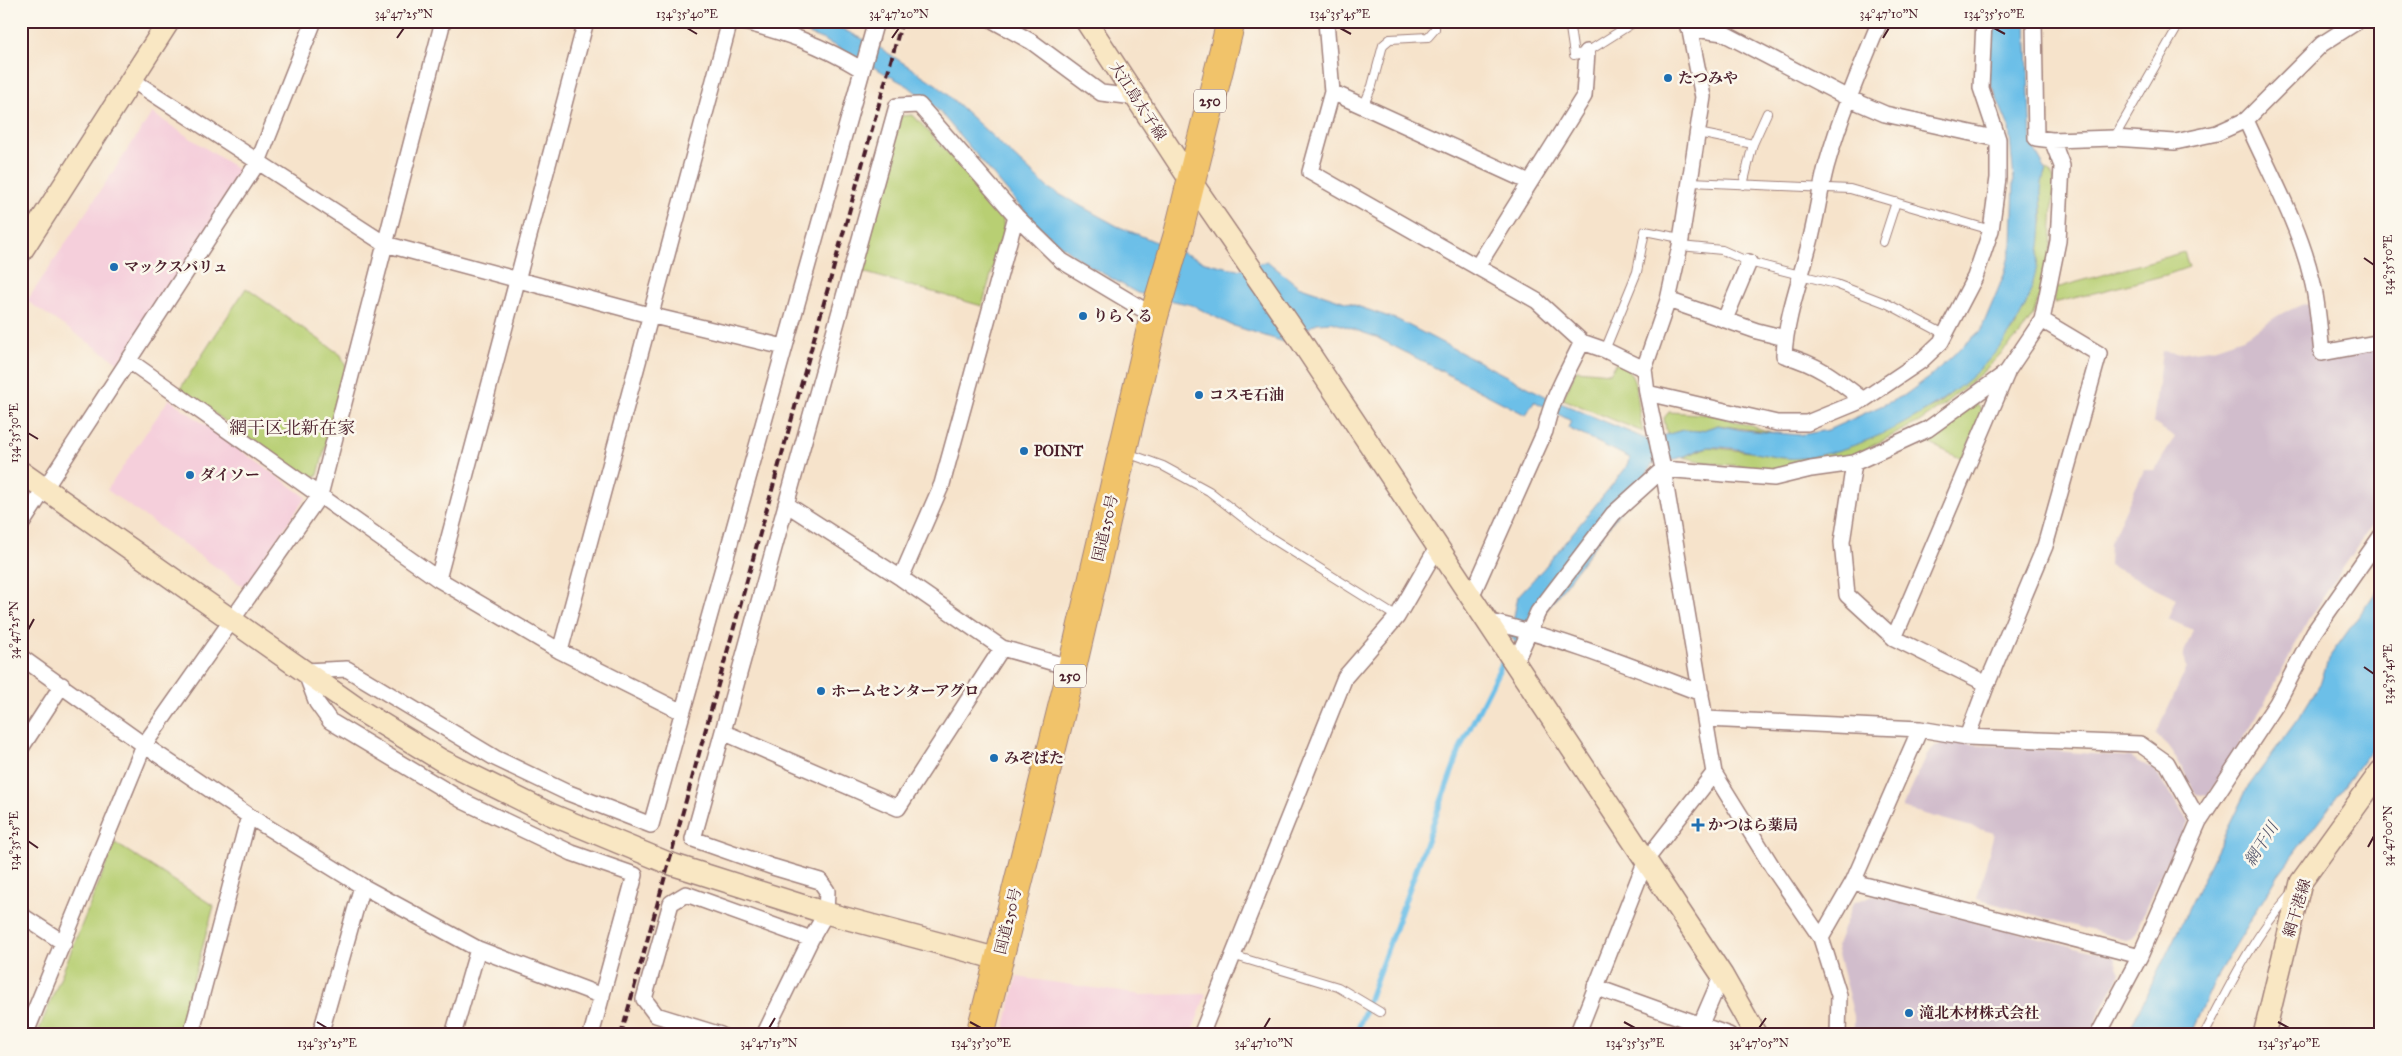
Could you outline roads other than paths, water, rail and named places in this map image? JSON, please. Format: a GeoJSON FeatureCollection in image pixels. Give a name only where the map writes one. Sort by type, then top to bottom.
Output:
{"type":"FeatureCollection","features":[{"type":"Feature","properties":{"kind":"highway","name":"国道250号"},"geometry":{"type":"LineString","coordinates":[[980,1035],[1072,668],[1154,316],[1178,234],[1231,21]]}},
{"type":"Feature","properties":{"kind":"street"},"geometry":{"type":"LineString","coordinates":[[21,252],[169,21]]}},
{"type":"Feature","properties":{"kind":"street"},"geometry":{"type":"LineString","coordinates":[[21,525],[258,162],[314,21]]}},
{"type":"Feature","properties":{"kind":"street"},"geometry":{"type":"LineString","coordinates":[[25,1035],[64,944],[144,745],[320,495],[443,21]]}},
{"type":"Feature","properties":{"kind":"street"},"geometry":{"type":"LineString","coordinates":[[438,579],[586,21]]}},
{"type":"Feature","properties":{"kind":"street"},"geometry":{"type":"LineString","coordinates":[[560,651],[649,315],[730,21]]}},
{"type":"Feature","properties":{"kind":"street"},"geometry":{"type":"LineString","coordinates":[[740,21],[781,32],[822,47],[861,70]]}},
{"type":"Feature","properties":{"kind":"street"},"geometry":{"type":"LineString","coordinates":[[994,21],[1032,42],[1100,93],[1135,97]]}},
{"type":"Feature","properties":{"kind":"street","name":"大江島太子線"},"geometry":{"type":"LineString","coordinates":[[1086,21],[1190,180],[1299,338],[1471,597],[1498,628],[1515,663],[1722,975],[1756,1035]]}},
{"type":"Feature","properties":{"kind":"street"},"geometry":{"type":"LineString","coordinates":[[1326,21],[1332,92],[1310,172],[1537,301],[1582,342],[1605,350],[1644,369]]}},
{"type":"Feature","properties":{"kind":"street"},"geometry":{"type":"LineString","coordinates":[[1863,400],[1836,379],[1809,362],[1784,356],[1785,338],[1799,276],[1808,249],[1822,189],[1848,98],[1880,21]]}},
{"type":"Feature","properties":{"kind":"street"},"geometry":{"type":"LineString","coordinates":[[1646,393],[1778,423],[1807,424],[1863,400],[1921,361],[1946,336],[1975,277],[1991,230],[1998,178],[1998,139],[1981,88],[1984,21]]}},
{"type":"Feature","properties":{"kind":"street"},"geometry":{"type":"LineString","coordinates":[[2034,21],[2036,138],[2052,140],[2114,138],[2175,142],[2218,133],[2246,120],[2322,44],[2358,21]]}},
{"type":"Feature","properties":{"kind":"street"},"geometry":{"type":"LineString","coordinates":[[1838,1035],[1839,995],[1821,938],[1773,868],[1714,773],[1662,469],[1646,393],[1644,369],[1668,300],[1691,182],[1703,97],[1688,25],[1723,33],[1848,98],[1885,114],[1998,139]]}},
{"type":"Feature","properties":{"kind":"street"},"geometry":{"type":"LineString","coordinates":[[305,671],[347,669],[496,758],[566,792],[651,825],[874,28]]}},
{"type":"Feature","properties":{"kind":"street"},"geometry":{"type":"LineString","coordinates":[[1477,267],[1584,96],[1586,52]]}},
{"type":"Feature","properties":{"kind":"street"},"geometry":{"type":"LineString","coordinates":[[132,80],[385,244],[649,315],[784,347]]}},
{"type":"Feature","properties":{"kind":"street"},"geometry":{"type":"LineString","coordinates":[[1332,92],[1529,182]]}},
{"type":"Feature","properties":{"kind":"street"},"geometry":{"type":"LineString","coordinates":[[764,1035],[811,939],[826,913],[827,891],[820,881],[693,839],[897,106],[919,105],[1016,216],[1062,261],[1154,316]]}},
{"type":"Feature","properties":{"kind":"street"},"geometry":{"type":"LineString","coordinates":[[2246,120],[2294,227],[2313,281],[2322,353],[2381,342]]}},
{"type":"Feature","properties":{"kind":"street"},"geometry":{"type":"LineString","coordinates":[[1894,638],[2007,372],[2042,320],[2058,241],[2062,166],[2052,140]]}},
{"type":"Feature","properties":{"kind":"street"},"geometry":{"type":"LineString","coordinates":[[901,578],[942,484],[1016,216]]}},
{"type":"Feature","properties":{"kind":"street"},"geometry":{"type":"LineString","coordinates":[[1725,319],[1749,262]]}},
{"type":"Feature","properties":{"kind":"street"},"geometry":{"type":"LineString","coordinates":[[1668,300],[1785,338]]}},
{"type":"Feature","properties":{"kind":"street"},"geometry":{"type":"LineString","coordinates":[[1967,737],[1987,684],[2045,546],[2099,354],[2042,320]]}},
{"type":"Feature","properties":{"kind":"street"},"geometry":{"type":"LineString","coordinates":[[1471,597],[1545,431],[1549,411],[1555,396],[1582,342]]}},
{"type":"Feature","properties":{"kind":"street"},"geometry":{"type":"LineString","coordinates":[[128,360],[438,579],[560,651],[682,712]]}},
{"type":"Feature","properties":{"kind":"street"},"geometry":{"type":"LineString","coordinates":[[1515,663],[1528,630],[1538,612],[1613,514],[1662,469],[1774,478],[1811,469],[1854,463],[1928,428],[2007,372]]}},
{"type":"Feature","properties":{"kind":"street"},"geometry":{"type":"LineString","coordinates":[[1854,463],[1842,542],[1846,595],[1894,638],[1987,684]]}},
{"type":"Feature","properties":{"kind":"street"},"geometry":{"type":"LineString","coordinates":[[21,472],[361,711],[441,760],[550,814],[668,863],[826,913],[998,959]]}},
{"type":"Feature","properties":{"kind":"street"},"geometry":{"type":"LineString","coordinates":[[786,504],[901,578],[1002,648],[1072,668]]}},
{"type":"Feature","properties":{"kind":"street"},"geometry":{"type":"LineString","coordinates":[[2098,1035],[2140,956],[2199,821],[2277,703],[2314,632],[2381,536]]}},
{"type":"Feature","properties":{"kind":"street"},"geometry":{"type":"LineString","coordinates":[[1201,1035],[1345,677],[1397,617],[1438,546]]}},
{"type":"Feature","properties":{"kind":"street"},"geometry":{"type":"LineString","coordinates":[[1498,628],[1528,630],[1579,646],[1701,693]]}},
{"type":"Feature","properties":{"kind":"street"},"geometry":{"type":"LineString","coordinates":[[722,732],[898,808],[1002,648]]}},
{"type":"Feature","properties":{"kind":"street"},"geometry":{"type":"LineString","coordinates":[[21,657],[144,745],[249,816],[362,886],[478,949],[602,996]]}},
{"type":"Feature","properties":{"kind":"street"},"geometry":{"type":"LineString","coordinates":[[305,671],[317,703],[330,721],[465,802],[572,853],[635,875],[591,1035]]}},
{"type":"Feature","properties":{"kind":"street"},"geometry":{"type":"LineString","coordinates":[[21,748],[62,685]]}},
{"type":"Feature","properties":{"kind":"street"},"geometry":{"type":"LineString","coordinates":[[1706,720],[1920,729],[1967,737],[2140,744],[2167,763],[2199,821]]}},
{"type":"Feature","properties":{"kind":"street"},"geometry":{"type":"LineString","coordinates":[[1821,938],[1853,882],[1920,729]]}},
{"type":"Feature","properties":{"kind":"street","name":"網干港線"},"geometry":{"type":"LineString","coordinates":[[2264,1035],[2301,882],[2381,771]]}},
{"type":"Feature","properties":{"kind":"street"},"geometry":{"type":"LineString","coordinates":[[1577,1035],[1646,860],[1714,773]]}},
{"type":"Feature","properties":{"kind":"street"},"geometry":{"type":"LineString","coordinates":[[191,1035],[249,816]]}},
{"type":"Feature","properties":{"kind":"street"},"geometry":{"type":"LineString","coordinates":[[1853,882],[2140,956]]}},
{"type":"Feature","properties":{"kind":"street"},"geometry":{"type":"LineString","coordinates":[[320,1035],[362,886]]}},
{"type":"Feature","properties":{"kind":"street"},"geometry":{"type":"LineString","coordinates":[[721,1035],[656,1015],[644,1000],[671,903],[686,894],[811,939]]}},
{"type":"Feature","properties":{"kind":"street"},"geometry":{"type":"LineString","coordinates":[[21,915],[64,944]]}},
{"type":"Feature","properties":{"kind":"street"},"geometry":{"type":"LineString","coordinates":[[453,1035],[478,949]]}},
{"type":"Feature","properties":{"kind":"street"},"geometry":{"type":"LineString","coordinates":[[1698,1030],[1722,975]]}},
{"type":"Feature","properties":{"kind":"street"},"geometry":{"type":"LineString","coordinates":[[1595,987],[1698,1030],[1729,1035]]}},
{"type":"Feature","properties":{"kind":"lane"},"geometry":{"type":"LineString","coordinates":[[1363,107],[1372,86],[1382,45],[1390,39],[1428,37],[1435,29],[1435,21]]}},
{"type":"Feature","properties":{"kind":"lane"},"geometry":{"type":"LineString","coordinates":[[1569,21],[1574,55],[1586,52],[1636,21]]}},
{"type":"Feature","properties":{"kind":"lane"},"geometry":{"type":"LineString","coordinates":[[2114,138],[2181,21]]}},
{"type":"Feature","properties":{"kind":"lane"},"geometry":{"type":"LineString","coordinates":[[1743,185],[1753,144],[1767,113]]}},
{"type":"Feature","properties":{"kind":"lane"},"geometry":{"type":"LineString","coordinates":[[1698,133],[1753,144]]}},
{"type":"Feature","properties":{"kind":"lane"},"geometry":{"type":"LineString","coordinates":[[1691,182],[1850,189],[1991,230]]}},
{"type":"Feature","properties":{"kind":"lane"},"geometry":{"type":"LineString","coordinates":[[1883,242],[1896,202]]}},
{"type":"Feature","properties":{"kind":"lane"},"geometry":{"type":"LineString","coordinates":[[1605,350],[1637,272],[1645,232],[1680,242],[1722,250],[1749,262],[1836,284],[1888,304],[1946,336]]}},
{"type":"Feature","properties":{"kind":"lane"},"geometry":{"type":"LineString","coordinates":[[1123,451],[1163,466],[1209,491],[1260,531],[1397,617]]}},
{"type":"Feature","properties":{"kind":"lane"},"geometry":{"type":"LineString","coordinates":[[2204,1035],[2245,955],[2276,910],[2301,882]]}},
{"type":"Feature","properties":{"kind":"lane"},"geometry":{"type":"LineString","coordinates":[[1232,955],[1338,987],[1377,1010]]}},
{"type":"Feature","properties":{"kind":"water"},"geometry":{"type":"Polygon","coordinates":[[[776,21],[826,21],[877,46],[937,85],[1048,188],[1117,226],[1205,262],[1238,270],[1267,261],[1298,286],[1398,320],[1549,398],[1648,440],[1683,430],[1700,431],[1718,425],[1742,430],[1800,435],[1828,430],[1905,395],[1928,378],[1981,330],[2004,275],[2012,245],[2014,181],[2009,127],[1988,78],[1991,21],[2026,21],[2031,144],[2046,170],[2041,191],[2040,250],[2029,296],[2015,326],[1994,354],[1967,380],[1937,403],[1904,423],[1870,439],[1836,451],[1804,458],[1781,458],[1733,448],[1707,447],[1681,457],[1652,464],[1645,478],[1519,647],[1510,636],[1518,596],[1544,568],[1625,469],[1630,458],[1568,428],[1571,421],[1534,401],[1526,415],[1376,337],[1332,322],[1317,323],[1284,342],[1231,325],[1192,305],[1137,293],[1083,262],[1053,239],[1029,217],[939,111],[908,86],[824,40],[776,21]]]}},
{"type":"Feature","properties":{"kind":"water","name":"網干川"},"geometry":{"type":"Polygon","coordinates":[[[2381,585],[2381,737],[2278,875],[2216,978],[2190,1035],[2127,1035],[2248,787],[2300,716],[2321,682],[2328,659],[2381,585]]]}},
{"type":"Feature","properties":{"kind":"waterway"},"geometry":{"type":"LineString","coordinates":[[1356,1035],[1462,744],[1505,658]]}},
{"type":"Feature","properties":{"kind":"railway"},"geometry":{"type":"LineString","coordinates":[[621,1035],[902,21]]}},
{"type":"Feature","properties":{"kind":"place","name":"たつみや"},"geometry":{"type":"Point","coordinates":[1668,78]}},
{"type":"Feature","properties":{"kind":"place","name":"マックスバリュ"},"geometry":{"type":"Point","coordinates":[114,267]}},
{"type":"Feature","properties":{"kind":"place","name":"りらくる"},"geometry":{"type":"Point","coordinates":[1083,316]}},
{"type":"Feature","properties":{"kind":"place","name":"コスモ石油"},"geometry":{"type":"Point","coordinates":[1199,395]}},
{"type":"Feature","properties":{"kind":"place","name":"POINT"},"geometry":{"type":"Point","coordinates":[1024,451]}},
{"type":"Feature","properties":{"kind":"place","name":"ダイソー"},"geometry":{"type":"Point","coordinates":[190,475]}},
{"type":"Feature","properties":{"kind":"place","name":"ホームセンターアグロ"},"geometry":{"type":"Point","coordinates":[821,691]}},
{"type":"Feature","properties":{"kind":"place","name":"みぞばた"},"geometry":{"type":"Point","coordinates":[994,758]}},
{"type":"Feature","properties":{"kind":"place","name":"かつはら薬局"},"geometry":{"type":"Point","coordinates":[1698,825]}},
{"type":"Feature","properties":{"kind":"place","name":"滝北木材株式会社"},"geometry":{"type":"Point","coordinates":[1909,1013]}},
{"type":"Feature","properties":{"kind":"district","name":"網干区北新在家"},"geometry":{"type":"Point","coordinates":[292,428]}}]}
